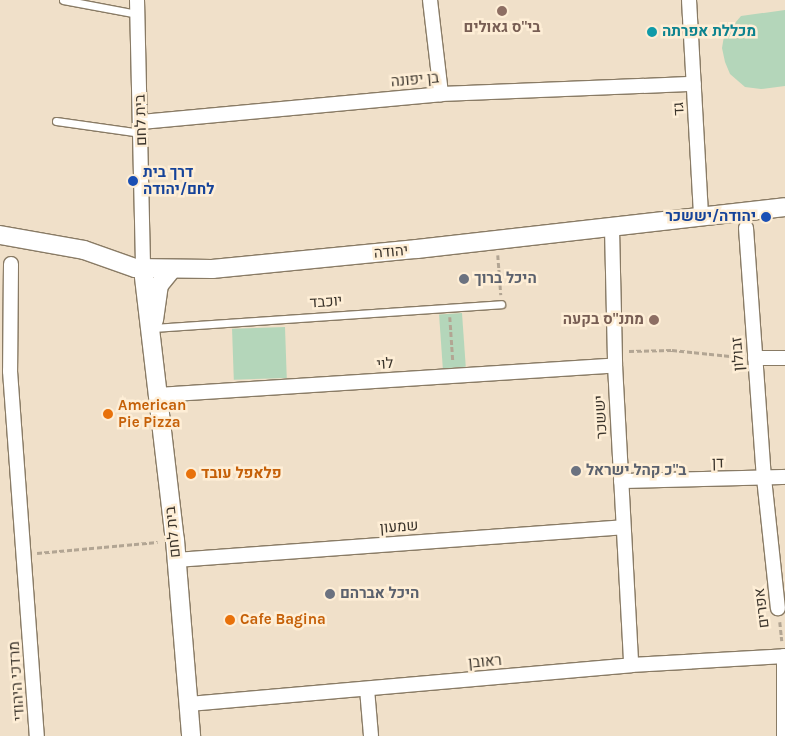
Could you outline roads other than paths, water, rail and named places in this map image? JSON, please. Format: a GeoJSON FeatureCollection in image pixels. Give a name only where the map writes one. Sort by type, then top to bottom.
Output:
{"type":"FeatureCollection","features":[{"type":"Feature","properties":{"kind":"street"},"geometry":{"type":"LineString","coordinates":[[430,0],[442,94]]}},
{"type":"Feature","properties":{"kind":"street","name":"גד"},"geometry":{"type":"LineString","coordinates":[[689,0],[701,216]]}},
{"type":"Feature","properties":{"kind":"street","name":"בית לחם"},"geometry":{"type":"LineString","coordinates":[[137,7],[145,298],[152,328],[157,395],[176,560],[191,736]]}},
{"type":"Feature","properties":{"kind":"street","name":"בן יפונה"},"geometry":{"type":"LineString","coordinates":[[141,128],[442,94],[694,84]]}},
{"type":"Feature","properties":{"kind":"street","name":"יהודה"},"geometry":{"type":"LineString","coordinates":[[0,235],[84,250],[143,269],[212,269],[612,228],[785,207]]}},
{"type":"Feature","properties":{"kind":"street","name":"יששכר"},"geometry":{"type":"LineString","coordinates":[[612,228],[615,358],[631,665]]}},
{"type":"Feature","properties":{"kind":"street","name":"זבולון"},"geometry":{"type":"LineString","coordinates":[[746,228],[764,478]]}},
{"type":"Feature","properties":{"kind":"street","name":"מרדכי היהודי"},"geometry":{"type":"LineString","coordinates":[[11,264],[10,372],[38,736]]}},
{"type":"Feature","properties":{"kind":"street","name":"בית לחם"},"geometry":{"type":"LineString","coordinates":[[152,328],[160,285],[171,270]]}},
{"type":"Feature","properties":{"kind":"street","name":"לוי"},"geometry":{"type":"LineString","coordinates":[[157,395],[454,375],[615,358]]}},
{"type":"Feature","properties":{"kind":"street"},"geometry":{"type":"LineString","coordinates":[[755,358],[785,358]]}},
{"type":"Feature","properties":{"kind":"street","name":"דן"},"geometry":{"type":"LineString","coordinates":[[621,481],[785,477]]}},
{"type":"Feature","properties":{"kind":"street","name":"אפרים"},"geometry":{"type":"LineString","coordinates":[[764,478],[778,608]]}},
{"type":"Feature","properties":{"kind":"street","name":"שמעון"},"geometry":{"type":"LineString","coordinates":[[176,560],[624,527]]}},
{"type":"Feature","properties":{"kind":"street"},"geometry":{"type":"LineString","coordinates":[[784,656],[784,736]]}},
{"type":"Feature","properties":{"kind":"street","name":"ראובן"},"geometry":{"type":"LineString","coordinates":[[189,704],[631,665],[784,656]]}},
{"type":"Feature","properties":{"kind":"street"},"geometry":{"type":"LineString","coordinates":[[367,689],[371,736]]}},
{"type":"Feature","properties":{"kind":"lane"},"geometry":{"type":"LineString","coordinates":[[63,0],[137,7]]}},
{"type":"Feature","properties":{"kind":"lane"},"geometry":{"type":"LineString","coordinates":[[56,121],[141,128]]}},
{"type":"Feature","properties":{"kind":"lane","name":"יוכבד"},"geometry":{"type":"LineString","coordinates":[[152,328],[501,304]]}},
{"type":"Feature","properties":{"kind":"lane"},"geometry":{"type":"LineString","coordinates":[[32,736],[38,736]]}},
{"type":"Feature","properties":{"kind":"place","name":"בי\"ס גאולים"},"geometry":{"type":"Point","coordinates":[502,11]}},
{"type":"Feature","properties":{"kind":"place","name":"מכללת אפרתה"},"geometry":{"type":"Point","coordinates":[652,32]}},
{"type":"Feature","properties":{"kind":"place","name":"דרך בית לחם/יהודה"},"geometry":{"type":"Point","coordinates":[133,181]}},
{"type":"Feature","properties":{"kind":"place","name":"יהודה/יששכר"},"geometry":{"type":"Point","coordinates":[766,217]}},
{"type":"Feature","properties":{"kind":"place","name":"היכל ברוך"},"geometry":{"type":"Point","coordinates":[464,279]}},
{"type":"Feature","properties":{"kind":"place","name":"מתנ\"ס בקעה"},"geometry":{"type":"Point","coordinates":[654,320]}},
{"type":"Feature","properties":{"kind":"place","name":"American Pie Pizza"},"geometry":{"type":"Point","coordinates":[108,414]}},
{"type":"Feature","properties":{"kind":"place","name":"ב\"כ קהל ישראל"},"geometry":{"type":"Point","coordinates":[576,471]}},
{"type":"Feature","properties":{"kind":"place","name":"פלאפל עובד"},"geometry":{"type":"Point","coordinates":[191,474]}},
{"type":"Feature","properties":{"kind":"place","name":"היכל אברהם"},"geometry":{"type":"Point","coordinates":[330,594]}},
{"type":"Feature","properties":{"kind":"place","name":"Cafe Bagina"},"geometry":{"type":"Point","coordinates":[230,620]}}]}
